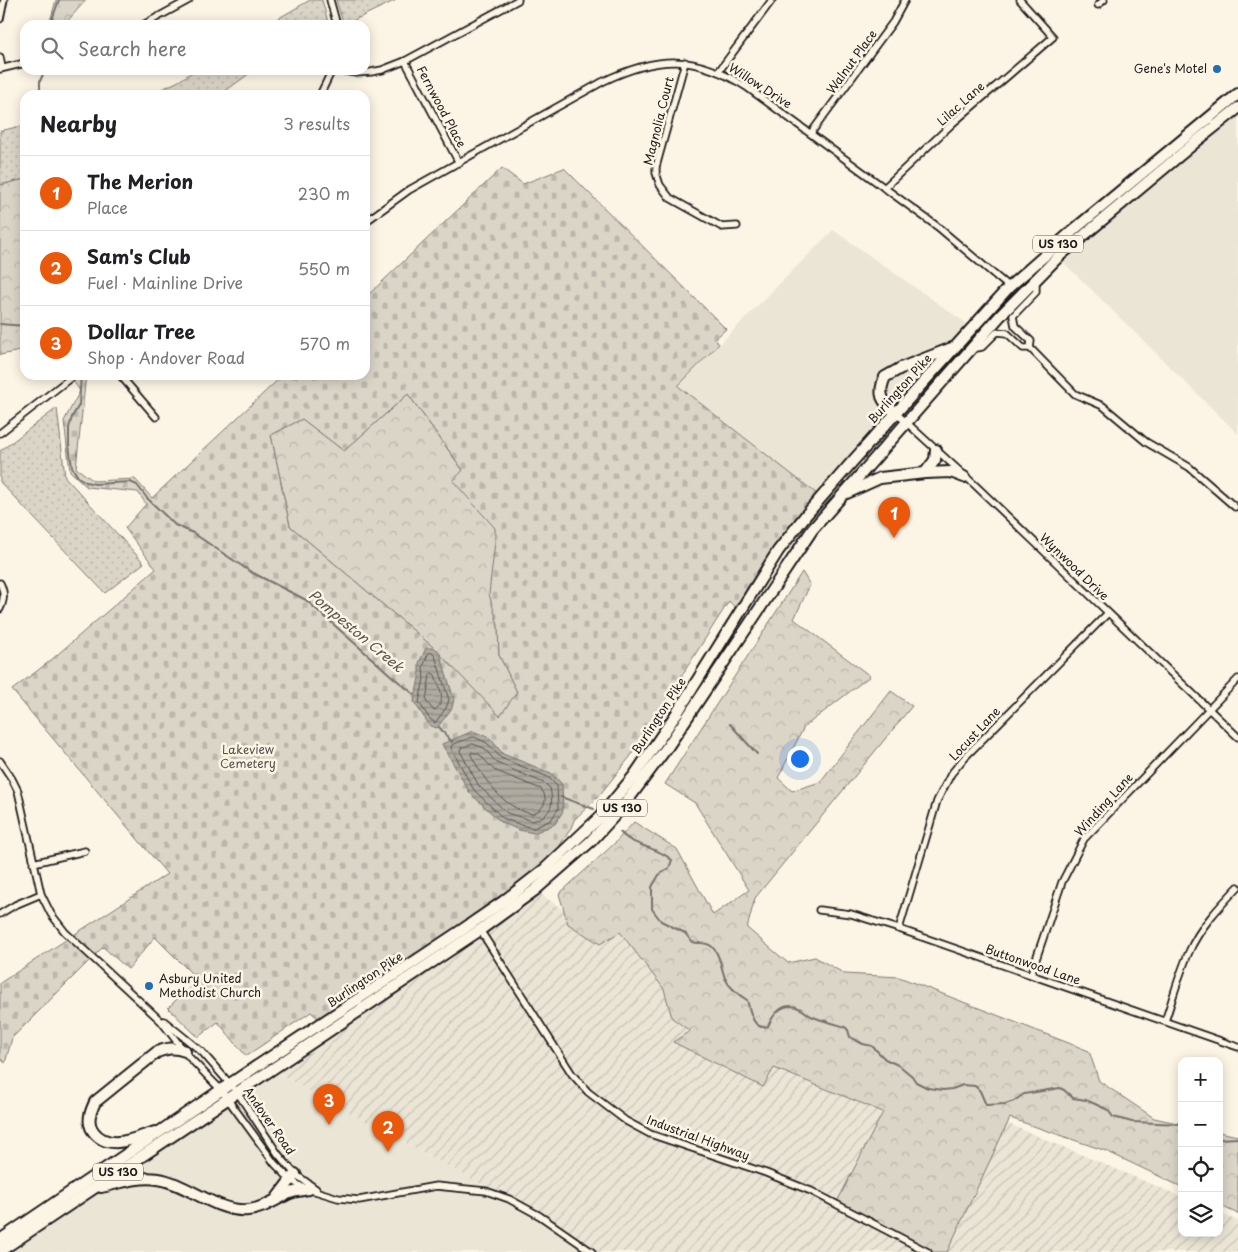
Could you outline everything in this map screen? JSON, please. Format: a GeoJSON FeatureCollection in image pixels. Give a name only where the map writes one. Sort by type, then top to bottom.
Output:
{"type":"FeatureCollection","features":[{"type":"Feature","properties":{"kind":"highway","name":"Burlington Pike"},"geometry":{"type":"LineString","coordinates":[[0,1251],[93,1188],[324,1023],[504,901],[545,869],[601,816],[634,776],[677,713],[778,551],[821,497],[955,347],[1010,287],[1076,228],[1238,94]]}},
{"type":"Feature","properties":{"kind":"highway","name":"Burlington Pike"},"geometry":{"type":"LineString","coordinates":[[0,1240],[166,1129],[229,1091],[480,930],[542,884],[591,841],[624,805],[668,746],[791,558],[812,530],[970,349],[1058,257],[1238,108]]}},
{"type":"Feature","properties":{"kind":"highway"},"geometry":{"type":"LineString","coordinates":[[896,413],[882,398],[881,387],[885,377],[901,368],[955,347]]}},
{"type":"Feature","properties":{"kind":"highway"},"geometry":{"type":"LineString","coordinates":[[925,473],[935,460],[936,450]]}},
{"type":"Feature","properties":{"kind":"highway"},"geometry":{"type":"LineString","coordinates":[[842,496],[880,478],[951,472],[964,477]]}},
{"type":"Feature","properties":{"kind":"highway"},"geometry":{"type":"LineString","coordinates":[[166,1129],[114,1143],[102,1140],[95,1134],[90,1126],[90,1113],[95,1102],[157,1052],[168,1048],[185,1051]]}},
{"type":"Feature","properties":{"kind":"highway"},"geometry":{"type":"LineString","coordinates":[[272,1202],[293,1177]]}},
{"type":"Feature","properties":{"kind":"highway"},"geometry":{"type":"LineString","coordinates":[[93,1188],[134,1179],[157,1179],[169,1181],[235,1210],[248,1210],[291,1193],[309,1189]]}},
{"type":"Feature","properties":{"kind":"street"},"geometry":{"type":"LineString","coordinates":[[0,20],[4,0]]}},
{"type":"Feature","properties":{"kind":"street"},"geometry":{"type":"LineString","coordinates":[[152,20],[189,0]]}},
{"type":"Feature","properties":{"kind":"street"},"geometry":{"type":"LineString","coordinates":[[330,0],[336,20]]}},
{"type":"Feature","properties":{"kind":"street"},"geometry":{"type":"LineString","coordinates":[[370,72],[405,61],[518,0]]}},
{"type":"Feature","properties":{"kind":"street"},"geometry":{"type":"LineString","coordinates":[[719,71],[772,0]]}},
{"type":"Feature","properties":{"kind":"street","name":"Walnut Place"},"geometry":{"type":"LineString","coordinates":[[811,133],[893,22],[905,0]]}},
{"type":"Feature","properties":{"kind":"street","name":"Lilac Lane"},"geometry":{"type":"LineString","coordinates":[[884,188],[953,124],[1053,37],[1020,0]]}},
{"type":"Feature","properties":{"kind":"street"},"geometry":{"type":"LineString","coordinates":[[1098,5],[1104,0]]}},
{"type":"Feature","properties":{"kind":"street"},"geometry":{"type":"LineString","coordinates":[[0,56],[1,69],[20,64]]}},
{"type":"Feature","properties":{"kind":"street","name":"Fernwood Place"},"geometry":{"type":"LineString","coordinates":[[405,61],[459,163]]}},
{"type":"Feature","properties":{"kind":"street","name":"Willow Drive"},"geometry":{"type":"LineString","coordinates":[[370,218],[409,190],[602,82],[624,72],[657,62],[685,62],[719,71],[748,88],[938,227],[1010,287]]}},
{"type":"Feature","properties":{"kind":"street","name":"Magnolia Court"},"geometry":{"type":"LineString","coordinates":[[685,62],[656,173],[660,185],[670,198],[722,226],[737,226]]}},
{"type":"Feature","properties":{"kind":"street"},"geometry":{"type":"LineString","coordinates":[[322,90],[330,75]]}},
{"type":"Feature","properties":{"kind":"street"},"geometry":{"type":"LineString","coordinates":[[1036,279],[1036,292],[1013,316],[1015,326],[1030,341],[1030,348],[1075,394],[1102,406],[1146,442],[1189,467],[1235,507]]}},
{"type":"Feature","properties":{"kind":"street"},"geometry":{"type":"LineString","coordinates":[[970,349],[982,347],[997,332],[1007,334],[1023,348],[1030,348]]}},
{"type":"Feature","properties":{"kind":"street"},"geometry":{"type":"LineString","coordinates":[[0,433],[68,380]]}},
{"type":"Feature","properties":{"kind":"street"},"geometry":{"type":"LineString","coordinates":[[124,380],[156,417]]}},
{"type":"Feature","properties":{"kind":"street","name":"Wynwood Drive"},"geometry":{"type":"LineString","coordinates":[[896,413],[1238,737]]}},
{"type":"Feature","properties":{"kind":"street"},"geometry":{"type":"LineString","coordinates":[[0,584],[3,588],[4,600],[0,610]]}},
{"type":"Feature","properties":{"kind":"street","name":"Locust Lane"},"geometry":{"type":"LineString","coordinates":[[899,930],[937,801],[951,774],[1108,613]]}},
{"type":"Feature","properties":{"kind":"street","name":"Winding Lane"},"geometry":{"type":"LineString","coordinates":[[1031,974],[1062,882],[1084,839],[1238,679]]}},
{"type":"Feature","properties":{"kind":"street","name":"Andover Road"},"geometry":{"type":"LineString","coordinates":[[0,761],[18,791],[41,894],[51,914],[65,932],[153,1012],[185,1051],[229,1091],[278,1154],[293,1177],[320,1192]]}},
{"type":"Feature","properties":{"kind":"street"},"geometry":{"type":"LineString","coordinates":[[33,863],[84,851]]}},
{"type":"Feature","properties":{"kind":"street"},"geometry":{"type":"LineString","coordinates":[[1165,1021],[1189,951],[1200,931],[1216,910],[1238,887]]}},
{"type":"Feature","properties":{"kind":"street"},"geometry":{"type":"LineString","coordinates":[[0,914],[14,905],[41,894]]}},
{"type":"Feature","properties":{"kind":"street","name":"Buttonwood Lane"},"geometry":{"type":"LineString","coordinates":[[819,910],[851,914],[1031,974],[1238,1047]]}},
{"type":"Feature","properties":{"kind":"street","name":"Industrial Highway"},"geometry":{"type":"LineString","coordinates":[[480,930],[572,1074],[588,1092],[626,1121],[650,1134],[766,1173],[810,1192],[928,1252]]}},
{"type":"Feature","properties":{"kind":"street","name":"Andover Road"},"geometry":{"type":"LineString","coordinates":[[153,1012],[202,1052],[275,1164],[309,1189],[320,1192]]}},
{"type":"Feature","properties":{"kind":"street"},"geometry":{"type":"LineString","coordinates":[[320,1192],[338,1198],[359,1200],[436,1186],[486,1191],[509,1199],[540,1216],[575,1238],[592,1252]]}},
{"type":"Feature","properties":{"kind":"shaded area"},"geometry":{"type":"Polygon","coordinates":[[[1238,108],[1238,434],[1058,257],[1238,108]]]}},
{"type":"Feature","properties":{"kind":"shaded area"},"geometry":{"type":"Polygon","coordinates":[[[833,230],[973,328],[821,497],[678,386],[833,230]]]}},
{"type":"Feature","properties":{"kind":"shaded area"},"geometry":{"type":"Polygon","coordinates":[[[535,890],[606,940],[620,932],[664,989],[671,1013],[676,1021],[690,1031],[686,1034],[768,1077],[774,1068],[876,1110],[961,1104],[1178,1195],[1178,1237],[1223,1237],[1223,1215],[1238,1221],[1238,1252],[592,1252],[540,1216],[271,1070],[535,890]]]}},
{"type":"Feature","properties":{"kind":"shaded area"},"geometry":{"type":"Polygon","coordinates":[[[271,1070],[540,1216],[592,1252],[0,1252],[271,1070]]]}},
{"type":"Feature","properties":{"kind":"green space"},"geometry":{"type":"Polygon","coordinates":[[[56,0],[86,0],[68,20],[50,20],[56,0]]]}},
{"type":"Feature","properties":{"kind":"green space"},"geometry":{"type":"Polygon","coordinates":[[[310,0],[322,0],[327,20],[276,20],[310,0]]]}},
{"type":"Feature","properties":{"kind":"green space"},"geometry":{"type":"Polygon","coordinates":[[[336,0],[396,0],[354,20],[342,20],[336,0]]]}},
{"type":"Feature","properties":{"kind":"green space"},"geometry":{"type":"Polygon","coordinates":[[[188,75],[247,75],[227,90],[160,90],[188,75]]]}},
{"type":"Feature","properties":{"kind":"green space"},"geometry":{"type":"Polygon","coordinates":[[[20,126],[20,180],[0,185],[0,131],[20,126]]]}},
{"type":"Feature","properties":{"kind":"green space","name":"Lakeview Cemetery"},"geometry":{"type":"Polygon","coordinates":[[[502,168],[523,184],[564,168],[726,329],[715,339],[719,344],[678,386],[821,497],[739,612],[729,601],[630,757],[597,798],[574,820],[545,869],[323,1023],[311,1012],[246,1056],[218,1022],[198,1037],[168,1008],[197,979],[155,937],[128,969],[103,947],[12,1038],[5,1063],[0,1058],[0,983],[167,874],[12,690],[50,661],[156,569],[125,528],[146,504],[138,492],[87,487],[70,471],[64,421],[80,391],[73,380],[85,380],[76,468],[94,481],[135,479],[152,498],[278,380],[370,380],[370,293],[502,168]],[[408,394],[344,451],[302,419],[271,435],[290,526],[433,647],[500,716],[517,692],[499,655],[498,625],[489,594],[495,528],[453,481],[463,470],[408,394]]]}},
{"type":"Feature","properties":{"kind":"green space"},"geometry":{"type":"Polygon","coordinates":[[[20,180],[20,351],[0,355],[0,185],[20,180]]]}},
{"type":"Feature","properties":{"kind":"green space"},"geometry":{"type":"Polygon","coordinates":[[[408,394],[495,515],[499,655],[521,700],[506,723],[433,647],[290,526],[271,435],[302,419],[344,451],[408,394]]]}},
{"type":"Feature","properties":{"kind":"green space"},"geometry":{"type":"Polygon","coordinates":[[[57,408],[65,477],[144,563],[105,593],[0,482],[0,451],[57,408]]]}},
{"type":"Feature","properties":{"kind":"green space"},"geometry":{"type":"Polygon","coordinates":[[[802,572],[810,585],[794,619],[870,676],[804,727],[778,778],[792,791],[820,782],[891,691],[912,706],[755,898],[747,928],[788,963],[815,957],[845,974],[899,977],[1089,1051],[1099,1081],[1154,1118],[1178,1123],[1178,1185],[1106,1151],[1010,1118],[947,1252],[933,1252],[837,1202],[883,1112],[774,1068],[763,1087],[673,1042],[690,1031],[672,1018],[664,989],[620,932],[600,944],[568,924],[559,894],[614,844],[634,822],[677,849],[713,915],[749,890],[695,803],[665,784],[802,572]]]}},
{"type":"Feature","properties":{"kind":"green space"},"geometry":{"type":"Polygon","coordinates":[[[1223,1133],[1238,1136],[1238,1214],[1223,1207],[1223,1133]]]}},
{"type":"Feature","properties":{"kind":"water"},"geometry":{"type":"Polygon","coordinates":[[[426,648],[438,650],[454,699],[452,708],[437,728],[430,726],[414,702],[419,678],[419,663],[426,648]]]}},
{"type":"Feature","properties":{"kind":"water"},"geometry":{"type":"Polygon","coordinates":[[[473,731],[490,738],[503,754],[551,773],[562,784],[563,811],[555,824],[534,833],[519,830],[501,822],[470,793],[442,744],[473,731]]]}},
{"type":"Feature","properties":{"kind":"waterway","name":"Pompeston Creek"},"geometry":{"type":"LineString","coordinates":[[52,20],[59,0]]}},
{"type":"Feature","properties":{"kind":"waterway","name":"Pompeston Creek"},"geometry":{"type":"LineString","coordinates":[[40,90],[40,81],[43,75]]}},
{"type":"Feature","properties":{"kind":"waterway"},"geometry":{"type":"LineString","coordinates":[[0,324],[20,326]]}},
{"type":"Feature","properties":{"kind":"waterway","name":"Pompeston Creek"},"geometry":{"type":"LineString","coordinates":[[81,380],[79,405],[72,417],[69,428],[72,467],[78,477],[86,482],[95,484],[130,482],[137,485],[147,498],[175,525],[193,533],[251,572],[306,600],[415,695]]}},
{"type":"Feature","properties":{"kind":"waterway"},"geometry":{"type":"LineString","coordinates":[[730,724],[757,754]]}},
{"type":"Feature","properties":{"kind":"waterway","name":"Pompeston Creek"},"geometry":{"type":"LineString","coordinates":[[439,727],[452,742]]}},
{"type":"Feature","properties":{"kind":"waterway","name":"Pompeston Creek"},"geometry":{"type":"LineString","coordinates":[[561,797],[594,809]]}},
{"type":"Feature","properties":{"kind":"waterway","name":"Pompeston Creek"},"geometry":{"type":"LineString","coordinates":[[620,832],[632,841],[666,855],[672,860],[669,868],[659,875],[652,887],[652,909],[661,921],[685,933],[692,942],[707,944],[714,949],[727,981],[735,991],[747,1000],[753,1019],[759,1026],[768,1026],[780,1009],[790,1006],[795,1007],[815,1018],[845,1027],[850,1037],[863,1044],[872,1046],[885,1059],[900,1066],[916,1082],[928,1088],[943,1090],[963,1085],[975,1086],[980,1091],[986,1105],[1005,1104],[1014,1101],[1024,1094],[1060,1088],[1073,1098],[1086,1100],[1108,1110],[1113,1117],[1132,1122],[1178,1124]]}},
{"type":"Feature","properties":{"kind":"waterway","name":"Pompeston Creek"},"geometry":{"type":"LineString","coordinates":[[1223,1139],[1238,1138]]}},
{"type":"Feature","properties":{"kind":"place","name":"Gene's Motel"},"geometry":{"type":"Point","coordinates":[1217,69]}},
{"type":"Feature","properties":{"kind":"place","name":"The Merion"},"geometry":{"type":"Point","coordinates":[894,538]}},
{"type":"Feature","properties":{"kind":"place","name":"Asbury United Methodist Church"},"geometry":{"type":"Point","coordinates":[149,986]}},
{"type":"Feature","properties":{"kind":"place","name":"Dollar Tree"},"geometry":{"type":"Point","coordinates":[329,1125]}},
{"type":"Feature","properties":{"kind":"place","name":"Sam's Club"},"geometry":{"type":"Point","coordinates":[388,1152]}}]}
